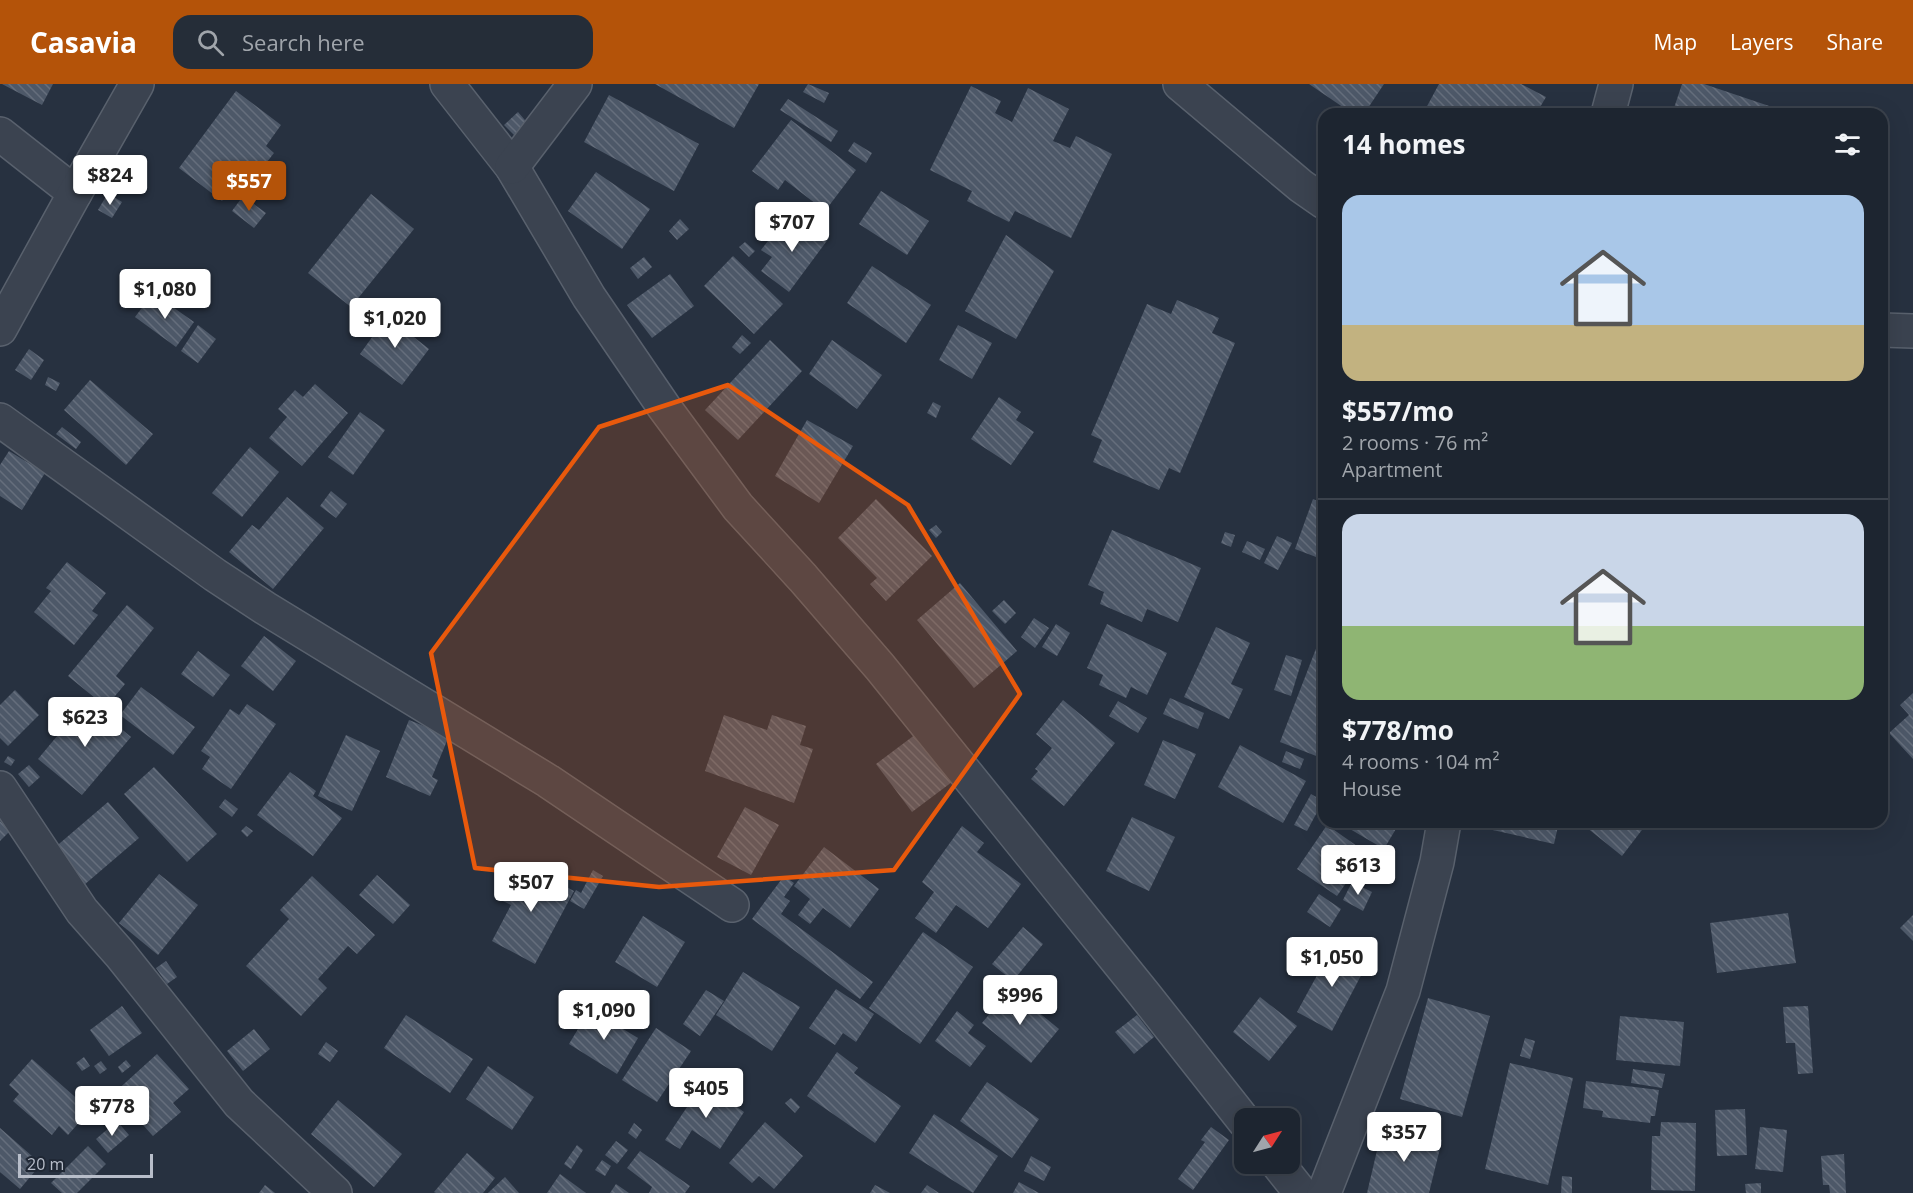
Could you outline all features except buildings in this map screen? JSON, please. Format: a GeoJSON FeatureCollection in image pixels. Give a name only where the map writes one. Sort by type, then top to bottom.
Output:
{"type":"FeatureCollection","features":[{"type":"Feature","properties":{"kind":"street"},"geometry":{"type":"LineString","coordinates":[[0,329],[137,84]]}},
{"type":"Feature","properties":{"kind":"street"},"geometry":{"type":"LineString","coordinates":[[447,84],[512,167],[589,297],[664,407],[738,507],[880,666],[1234,1108]]}},
{"type":"Feature","properties":{"kind":"street"},"geometry":{"type":"LineString","coordinates":[[512,167],[575,84]]}},
{"type":"Feature","properties":{"kind":"street"},"geometry":{"type":"LineString","coordinates":[[1180,84],[1318,198]]}},
{"type":"Feature","properties":{"kind":"street"},"geometry":{"type":"LineString","coordinates":[[1610,108],[1616,84]]}},
{"type":"Feature","properties":{"kind":"street"},"geometry":{"type":"LineString","coordinates":[[0,134],[75,193]]}},
{"type":"Feature","properties":{"kind":"street"},"geometry":{"type":"LineString","coordinates":[[1888,330],[1913,331]]}},
{"type":"Feature","properties":{"kind":"street"},"geometry":{"type":"LineString","coordinates":[[0,420],[215,575],[548,781],[732,905]]}},
{"type":"Feature","properties":{"kind":"street"},"geometry":{"type":"LineString","coordinates":[[0,788],[82,910],[238,1102],[335,1193]]}},
{"type":"Feature","properties":{"kind":"street"},"geometry":{"type":"LineString","coordinates":[[1324,1193],[1403,991],[1437,862],[1443,828]]}},
{"type":"Feature","properties":{"kind":"street"},"geometry":{"type":"LineString","coordinates":[[1286,1174],[1301,1193]]}},
{"type":"Feature","properties":{"kind":"highlighted area"},"geometry":{"type":"Polygon","coordinates":[[[728,385],[908,505],[1020,694],[894,870],[659,887],[475,868],[431,653],[599,427],[728,385]]]}}]}
